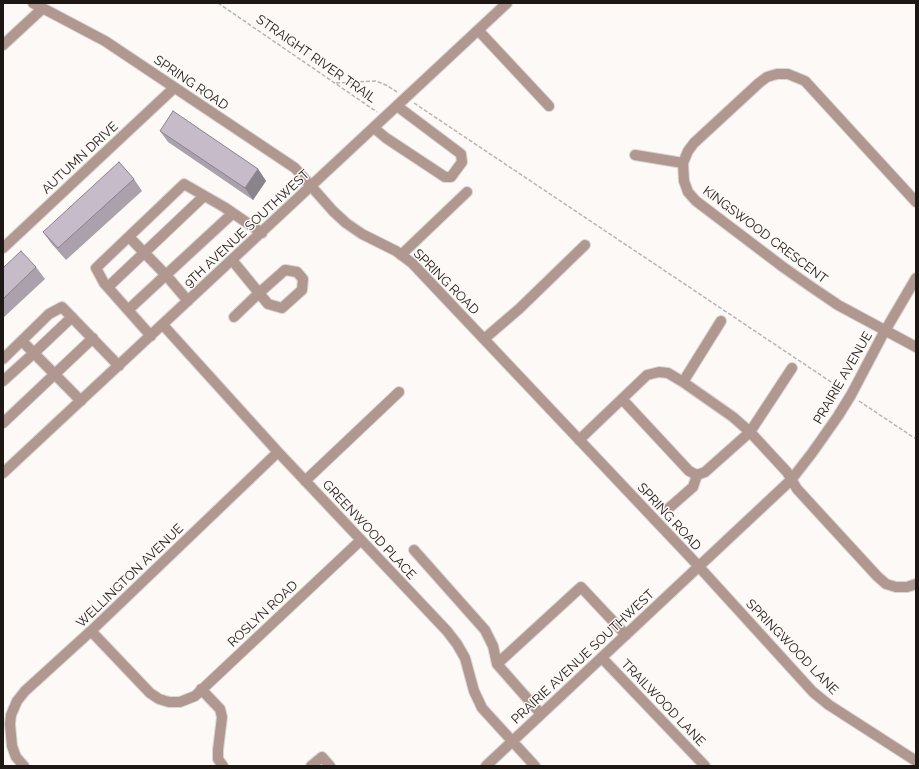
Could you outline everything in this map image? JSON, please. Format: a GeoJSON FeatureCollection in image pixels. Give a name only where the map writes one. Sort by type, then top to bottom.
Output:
{"type":"FeatureCollection","features":[{"type":"Feature","properties":{"kind":"street","name":"9TH AVENUE SOUTHWEST"},"geometry":{"type":"LineString","coordinates":[[3,473],[507,3]]}},
{"type":"Feature","properties":{"kind":"street"},"geometry":{"type":"LineString","coordinates":[[3,45],[38,5]]}},
{"type":"Feature","properties":{"kind":"street","name":"SPRING ROAD"},"geometry":{"type":"LineString","coordinates":[[38,5],[104,41],[295,168],[333,211],[346,223],[412,263],[698,566]]}},
{"type":"Feature","properties":{"kind":"street"},"geometry":{"type":"LineString","coordinates":[[478,30],[549,106]]}},
{"type":"Feature","properties":{"kind":"street"},"geometry":{"type":"LineString","coordinates":[[635,155],[683,163],[688,151],[694,143],[759,83],[767,77],[777,74],[788,74],[805,81],[916,202]]}},
{"type":"Feature","properties":{"kind":"street","name":"AUTUMN DRIVE"},"geometry":{"type":"LineString","coordinates":[[3,248],[174,88]]}},
{"type":"Feature","properties":{"kind":"street"},"geometry":{"type":"LineString","coordinates":[[374,128],[386,138],[445,177],[451,177],[462,162],[461,154],[397,106]]}},
{"type":"Feature","properties":{"kind":"street","name":"KINGSWOOD CRESCENT"},"geometry":{"type":"LineString","coordinates":[[683,163],[684,181],[688,192],[696,200],[782,267],[838,305],[886,329],[916,347]]}},
{"type":"Feature","properties":{"kind":"street"},"geometry":{"type":"LineString","coordinates":[[151,336],[104,283],[96,268],[184,184],[233,213],[262,233]]}},
{"type":"Feature","properties":{"kind":"street"},"geometry":{"type":"LineString","coordinates":[[401,255],[467,192]]}},
{"type":"Feature","properties":{"kind":"street"},"geometry":{"type":"LineString","coordinates":[[108,287],[204,196]]}},
{"type":"Feature","properties":{"kind":"street"},"geometry":{"type":"LineString","coordinates":[[128,310],[233,213]]}},
{"type":"Feature","properties":{"kind":"street"},"geometry":{"type":"LineString","coordinates":[[129,237],[166,275],[188,301]]}},
{"type":"Feature","properties":{"kind":"street"},"geometry":{"type":"LineString","coordinates":[[484,339],[519,309],[585,245]]}},
{"type":"Feature","properties":{"kind":"street"},"geometry":{"type":"LineString","coordinates":[[232,260],[259,293],[234,317]]}},
{"type":"Feature","properties":{"kind":"street","name":"PRAIRIE AVENUE"},"geometry":{"type":"LineString","coordinates":[[698,566],[791,480],[833,425],[916,278]]}},
{"type":"Feature","properties":{"kind":"street"},"geometry":{"type":"LineString","coordinates":[[3,359],[49,314],[62,307],[119,366]]}},
{"type":"Feature","properties":{"kind":"street"},"geometry":{"type":"LineString","coordinates":[[3,381],[72,317]]}},
{"type":"Feature","properties":{"kind":"street"},"geometry":{"type":"LineString","coordinates":[[683,382],[721,321]]}},
{"type":"Feature","properties":{"kind":"street","name":"GREENWOOD PLACE"},"geometry":{"type":"LineString","coordinates":[[163,325],[278,452],[447,631],[465,658],[474,691],[482,708],[535,766]]}},
{"type":"Feature","properties":{"kind":"street"},"geometry":{"type":"LineString","coordinates":[[3,423],[93,338]]}},
{"type":"Feature","properties":{"kind":"street"},"geometry":{"type":"LineString","coordinates":[[22,341],[81,401]]}},
{"type":"Feature","properties":{"kind":"street"},"geometry":{"type":"LineString","coordinates":[[697,475],[705,472],[750,432],[792,368]]}},
{"type":"Feature","properties":{"kind":"street"},"geometry":{"type":"LineString","coordinates":[[579,440],[647,375],[659,372],[668,373],[733,417],[750,432],[787,472],[797,489],[886,584],[896,587],[907,587],[916,584]]}},
{"type":"Feature","properties":{"kind":"street"},"geometry":{"type":"LineString","coordinates":[[305,481],[399,392]]}},
{"type":"Feature","properties":{"kind":"street"},"geometry":{"type":"LineString","coordinates":[[622,399],[689,470],[697,475]]}},
{"type":"Feature","properties":{"kind":"street","name":"WELLINGTON AVENUE"},"geometry":{"type":"LineString","coordinates":[[24,766],[16,757],[14,752],[10,724],[11,715],[17,700],[278,452]]}},
{"type":"Feature","properties":{"kind":"street"},"geometry":{"type":"LineString","coordinates":[[669,508],[693,487],[697,475]]}},
{"type":"Feature","properties":{"kind":"street","name":"ROSLYN ROAD"},"geometry":{"type":"LineString","coordinates":[[91,631],[150,693],[159,699],[169,702],[180,702],[195,696],[361,540]]}},
{"type":"Feature","properties":{"kind":"street"},"geometry":{"type":"LineString","coordinates":[[414,550],[485,630],[493,646],[497,664],[541,714]]}},
{"type":"Feature","properties":{"kind":"street","name":"PRAIRIE AVENUE SOUTHWEST"},"geometry":{"type":"LineString","coordinates":[[486,766],[698,566]]}},
{"type":"Feature","properties":{"kind":"street","name":"SPRINGWOOD LANE"},"geometry":{"type":"LineString","coordinates":[[698,566],[813,692],[829,705],[916,761]]}},
{"type":"Feature","properties":{"kind":"street"},"geometry":{"type":"LineString","coordinates":[[497,664],[581,587],[626,635]]}},
{"type":"Feature","properties":{"kind":"street","name":"TRAILWOOD LANE"},"geometry":{"type":"LineString","coordinates":[[602,658],[706,766]]}},
{"type":"Feature","properties":{"kind":"street"},"geometry":{"type":"LineString","coordinates":[[201,689],[220,709],[222,717],[218,759],[223,766]]}},
{"type":"Feature","properties":{"kind":"street"},"geometry":{"type":"LineString","coordinates":[[311,766],[322,757],[330,766]]}},
{"type":"Feature","properties":{"kind":"path","name":"STRAIGHT RIVER TRAIL"},"geometry":{"type":"LineString","coordinates":[[218,3],[385,118]]}},
{"type":"Feature","properties":{"kind":"path"},"geometry":{"type":"LineString","coordinates":[[336,83],[376,81],[386,85],[916,439]]}},
{"type":"Feature","properties":{"kind":"building"},"geometry":{"type":"Polygon","coordinates":[[[173,111],[258,169],[245,188],[160,131],[173,111]]]}},
{"type":"Feature","properties":{"kind":"building"},"geometry":{"type":"Polygon","coordinates":[[[119,162],[134,179],[58,248],[43,232],[119,162]]]}},
{"type":"Feature","properties":{"kind":"building"},"geometry":{"type":"Polygon","coordinates":[[[21,251],[36,267],[3,299],[3,268],[21,251]]]}}]}
